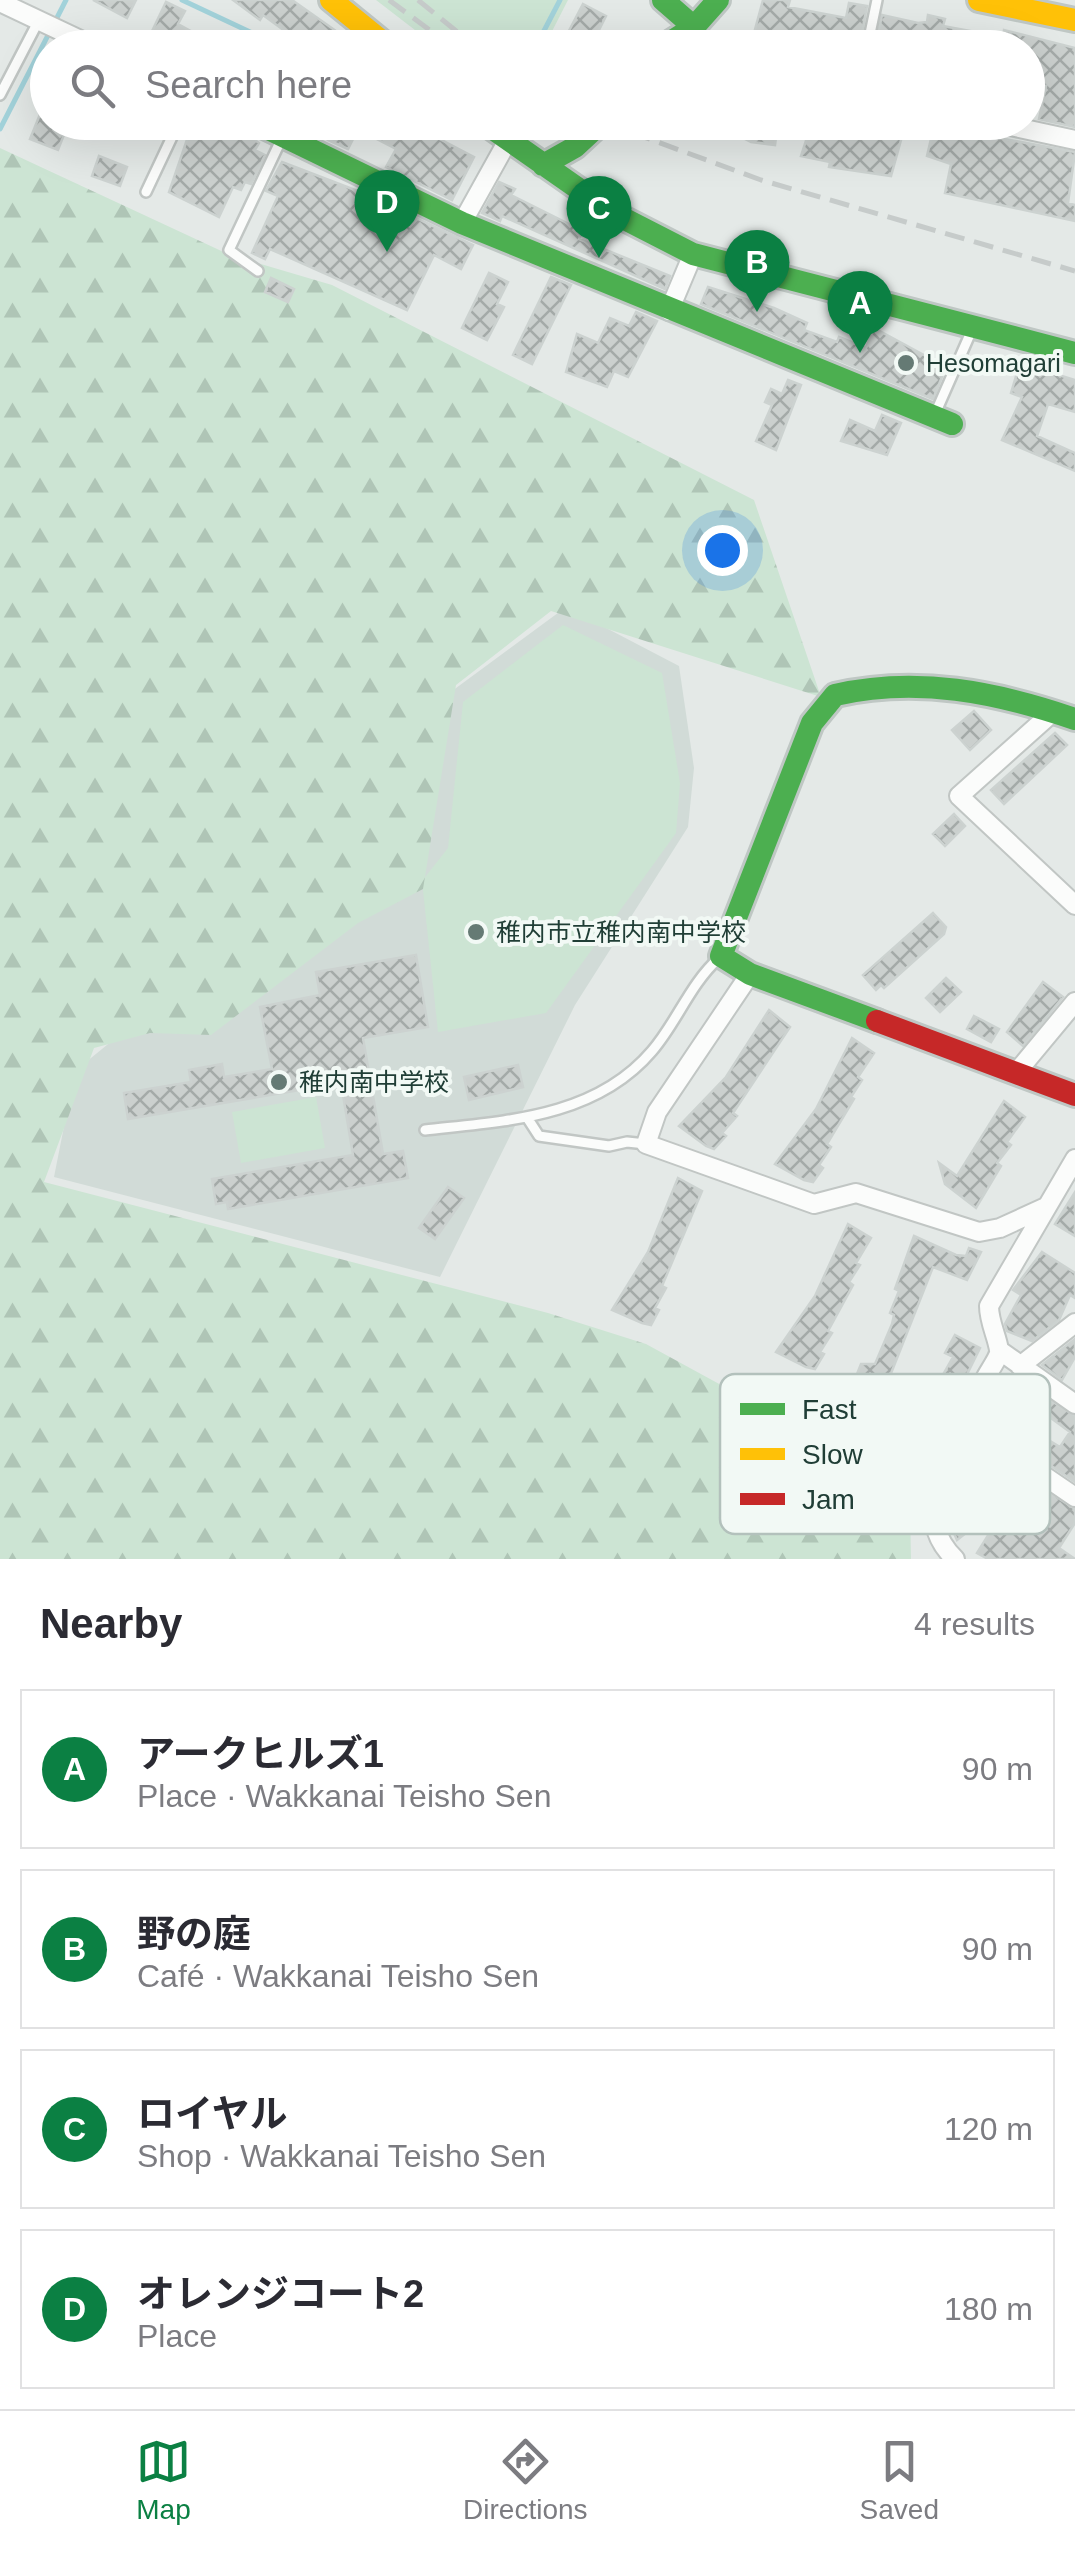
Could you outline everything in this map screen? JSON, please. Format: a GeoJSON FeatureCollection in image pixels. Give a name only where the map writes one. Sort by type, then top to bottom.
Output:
{"type":"FeatureCollection","features":[{"type":"Feature","properties":{"kind":"street"},"geometry":{"type":"LineString","coordinates":[[331,0],[368,30]]}},
{"type":"Feature","properties":{"kind":"street"},"geometry":{"type":"LineString","coordinates":[[663,0],[674,30]]}},
{"type":"Feature","properties":{"kind":"street"},"geometry":{"type":"LineString","coordinates":[[689,30],[718,0]]}},
{"type":"Feature","properties":{"kind":"street"},"geometry":{"type":"LineString","coordinates":[[980,0],[1075,20]]}},
{"type":"Feature","properties":{"kind":"street"},"geometry":{"type":"LineString","coordinates":[[0,2],[60,30]]}},
{"type":"Feature","properties":{"kind":"street"},"geometry":{"type":"LineString","coordinates":[[1045,133],[1075,140]]}},
{"type":"Feature","properties":{"kind":"street"},"geometry":{"type":"LineString","coordinates":[[288,140],[462,223],[943,421]]}},
{"type":"Feature","properties":{"kind":"street"},"geometry":{"type":"LineString","coordinates":[[505,140],[613,213],[693,254],[1075,353]]}},
{"type":"Feature","properties":{"kind":"street"},"geometry":{"type":"LineString","coordinates":[[543,165],[563,140]]}},
{"type":"Feature","properties":{"kind":"street"},"geometry":{"type":"LineString","coordinates":[[543,165],[583,140]]}},
{"type":"Feature","properties":{"kind":"street"},"geometry":{"type":"LineString","coordinates":[[462,223],[507,142]]}},
{"type":"Feature","properties":{"kind":"street"},"geometry":{"type":"LineString","coordinates":[[669,310],[693,254]]}},
{"type":"Feature","properties":{"kind":"street"},"geometry":{"type":"LineString","coordinates":[[1064,715],[1012,698],[940,690],[881,686],[835,694],[812,723],[721,956],[750,974],[1075,1095]]}},
{"type":"Feature","properties":{"kind":"street"},"geometry":{"type":"LineString","coordinates":[[1064,715],[959,796],[1075,905]]}},
{"type":"Feature","properties":{"kind":"street"},"geometry":{"type":"LineString","coordinates":[[750,974],[657,1112],[646,1144],[814,1204],[856,1193],[979,1232],[1000,1228],[1046,1207]]}},
{"type":"Feature","properties":{"kind":"street"},"geometry":{"type":"LineString","coordinates":[[1016,1073],[1075,1002]]}},
{"type":"Feature","properties":{"kind":"street"},"geometry":{"type":"LineString","coordinates":[[987,1374],[999,1350],[989,1306],[1075,1159]]}},
{"type":"Feature","properties":{"kind":"street"},"geometry":{"type":"LineString","coordinates":[[1020,1366],[1075,1323]]}},
{"type":"Feature","properties":{"kind":"street"},"geometry":{"type":"LineString","coordinates":[[999,1350],[1032,1374]]}},
{"type":"Feature","properties":{"kind":"street"},"geometry":{"type":"LineString","coordinates":[[1050,1387],[1075,1404]]}},
{"type":"Feature","properties":{"kind":"street"},"geometry":{"type":"LineString","coordinates":[[1050,1480],[1075,1497]]}},
{"type":"Feature","properties":{"kind":"street"},"geometry":{"type":"LineString","coordinates":[[937,1534],[955,1559]]}},
{"type":"Feature","properties":{"kind":"lane"},"geometry":{"type":"LineString","coordinates":[[871,30],[877,0]]}},
{"type":"Feature","properties":{"kind":"lane"},"geometry":{"type":"LineString","coordinates":[[36,30],[41,21]]}},
{"type":"Feature","properties":{"kind":"lane"},"geometry":{"type":"LineString","coordinates":[[0,96],[30,41]]}},
{"type":"Feature","properties":{"kind":"lane"},"geometry":{"type":"LineString","coordinates":[[146,192],[170,140]]}},
{"type":"Feature","properties":{"kind":"lane"},"geometry":{"type":"LineString","coordinates":[[258,270],[229,250],[281,140]]}},
{"type":"Feature","properties":{"kind":"lane"},"geometry":{"type":"LineString","coordinates":[[943,421],[974,326]]}},
{"type":"Feature","properties":{"kind":"lane"},"geometry":{"type":"LineString","coordinates":[[425,1130],[528,1119],[563,1109],[636,1066],[652,1050],[704,972],[721,956]]}},
{"type":"Feature","properties":{"kind":"lane"},"geometry":{"type":"LineString","coordinates":[[528,1119],[539,1136],[609,1146],[626,1142],[646,1144]]}},
{"type":"Feature","properties":{"kind":"shaded area","name":"稚内市立稚内南中学校"},"geometry":{"type":"Polygon","coordinates":[[[566,607],[679,666],[694,768],[688,827],[575,1005],[440,1277],[54,1177],[75,1071],[145,1014],[452,691],[566,607]]]}},
{"type":"Feature","properties":{"kind":"green space"},"geometry":{"type":"Polygon","coordinates":[[[376,0],[568,0],[553,30],[415,30],[376,0]]]}},
{"type":"Feature","properties":{"kind":"green space"},"geometry":{"type":"Polygon","coordinates":[[[0,148],[230,255],[332,285],[754,500],[821,697],[551,611],[456,685],[423,889],[358,923],[211,1035],[150,1033],[94,1048],[44,1182],[548,1313],[646,1344],[720,1384],[720,1534],[911,1534],[911,1559],[0,1559],[0,148]]]}},
{"type":"Feature","properties":{"kind":"green space"},"geometry":{"type":"Polygon","coordinates":[[[563,625],[662,673],[680,783],[676,833],[546,1013],[438,1032],[422,881],[448,848],[463,702],[563,625]]]}},
{"type":"Feature","properties":{"kind":"green space"},"geometry":{"type":"Polygon","coordinates":[[[316,1097],[325,1148],[241,1163],[232,1112],[316,1097]]]}},
{"type":"Feature","properties":{"kind":"building"},"geometry":{"type":"Polygon","coordinates":[[[93,0],[136,0],[127,18],[93,0]]]}},
{"type":"Feature","properties":{"kind":"building"},"geometry":{"type":"Polygon","coordinates":[[[233,0],[292,0],[334,30],[283,30],[263,15],[260,20],[233,0]]]}},
{"type":"Feature","properties":{"kind":"building"},"geometry":{"type":"Polygon","coordinates":[[[763,0],[790,0],[788,7],[846,18],[849,3],[867,6],[862,30],[755,30],[763,0]]]}},
{"type":"Feature","properties":{"kind":"building"},"geometry":{"type":"Polygon","coordinates":[[[166,2],[185,11],[178,24],[189,30],[153,30],[166,2]]]}},
{"type":"Feature","properties":{"kind":"building"},"geometry":{"type":"Polygon","coordinates":[[[583,4],[606,16],[599,30],[569,30],[583,4]]]}},
{"type":"Feature","properties":{"kind":"building"},"geometry":{"type":"Polygon","coordinates":[[[882,15],[918,23],[927,22],[928,15],[945,19],[943,26],[965,30],[879,30],[882,15]]]}},
{"type":"Feature","properties":{"kind":"building"},"geometry":{"type":"Polygon","coordinates":[[[1045,40],[1075,48],[1075,127],[1045,120],[1045,40]]]}},
{"type":"Feature","properties":{"kind":"building"},"geometry":{"type":"Polygon","coordinates":[[[33,140],[62,140],[58,150],[33,140]]]}},
{"type":"Feature","properties":{"kind":"building"},"geometry":{"type":"Polygon","coordinates":[[[187,140],[255,140],[259,143],[255,150],[265,155],[251,184],[245,182],[241,190],[233,187],[219,217],[169,192],[187,140]]]}},
{"type":"Feature","properties":{"kind":"building"},"geometry":{"type":"Polygon","coordinates":[[[328,140],[352,140],[348,149],[328,140]]]}},
{"type":"Feature","properties":{"kind":"building"},"geometry":{"type":"Polygon","coordinates":[[[379,140],[442,140],[474,157],[452,200],[386,167],[396,149],[379,140]]]}},
{"type":"Feature","properties":{"kind":"building"},"geometry":{"type":"Polygon","coordinates":[[[747,140],[776,140],[775,145],[747,140]]]}},
{"type":"Feature","properties":{"kind":"building"},"geometry":{"type":"Polygon","coordinates":[[[806,140],[901,140],[891,176],[829,167],[830,162],[801,156],[806,140]]]}},
{"type":"Feature","properties":{"kind":"building"},"geometry":{"type":"Polygon","coordinates":[[[931,140],[1010,140],[1075,152],[1068,203],[1075,205],[1075,221],[945,193],[951,164],[927,156],[931,140]]]}},
{"type":"Feature","properties":{"kind":"building"},"geometry":{"type":"Polygon","coordinates":[[[99,156],[127,167],[120,186],[92,176],[99,156]]]}},
{"type":"Feature","properties":{"kind":"building"},"geometry":{"type":"Polygon","coordinates":[[[282,162],[368,195],[473,245],[461,269],[434,255],[407,310],[270,249],[265,259],[252,253],[278,196],[266,191],[282,162]]]}},
{"type":"Feature","properties":{"kind":"building"},"geometry":{"type":"Polygon","coordinates":[[[499,182],[515,189],[511,195],[583,231],[579,239],[670,276],[665,289],[502,216],[500,221],[482,213],[499,182]]]}},
{"type":"Feature","properties":{"kind":"building"},"geometry":{"type":"Polygon","coordinates":[[[489,273],[508,282],[497,304],[504,307],[487,340],[462,328],[489,273]]]}},
{"type":"Feature","properties":{"kind":"building"},"geometry":{"type":"Polygon","coordinates":[[[551,277],[571,285],[532,364],[513,355],[551,277]]]}},
{"type":"Feature","properties":{"kind":"building"},"geometry":{"type":"Polygon","coordinates":[[[271,278],[294,289],[288,302],[265,292],[271,278]]]}},
{"type":"Feature","properties":{"kind":"building"},"geometry":{"type":"Polygon","coordinates":[[[708,287],[774,308],[807,323],[804,330],[837,342],[839,337],[866,348],[874,328],[946,367],[933,399],[701,304],[708,287]]]}},
{"type":"Feature","properties":{"kind":"building"},"geometry":{"type":"Polygon","coordinates":[[[636,312],[657,321],[628,377],[614,371],[607,387],[566,372],[577,334],[598,343],[610,318],[629,326],[636,312]]]}},
{"type":"Feature","properties":{"kind":"building"},"geometry":{"type":"Polygon","coordinates":[[[1020,363],[1075,380],[1075,412],[1048,404],[1037,436],[1075,453],[1075,471],[1002,440],[1022,397],[1011,393],[1020,363]]]}},
{"type":"Feature","properties":{"kind":"building"},"geometry":{"type":"Polygon","coordinates":[[[788,380],[801,385],[776,450],[756,441],[772,405],[765,402],[771,389],[782,394],[788,380]]]}},
{"type":"Feature","properties":{"kind":"building"},"geometry":{"type":"Polygon","coordinates":[[[882,415],[901,423],[887,455],[841,441],[850,420],[875,431],[882,415]]]}},
{"type":"Feature","properties":{"kind":"building"},"geometry":{"type":"Polygon","coordinates":[[[974,711],[991,730],[970,750],[952,730],[974,711]]]}},
{"type":"Feature","properties":{"kind":"building"},"geometry":{"type":"Polygon","coordinates":[[[1055,733],[1067,745],[1004,804],[991,790],[1055,733]]]}},
{"type":"Feature","properties":{"kind":"building"},"geometry":{"type":"Polygon","coordinates":[[[954,814],[965,826],[945,846],[933,834],[954,814]]]}},
{"type":"Feature","properties":{"kind":"building"},"geometry":{"type":"Polygon","coordinates":[[[933,913],[946,927],[944,934],[884,988],[881,985],[876,990],[863,975],[933,913]]]}},
{"type":"Feature","properties":{"kind":"building","name":"稚内南中学校"},"geometry":{"type":"Polygon","coordinates":[[[416,955],[428,1027],[363,1038],[383,1154],[403,1151],[408,1178],[228,1209],[227,1202],[216,1204],[212,1179],[353,1155],[341,1083],[128,1119],[124,1093],[191,1082],[189,1070],[222,1064],[224,1077],[272,1069],[260,1007],[320,995],[316,972],[416,955]]]}},
{"type":"Feature","properties":{"kind":"building"},"geometry":{"type":"Polygon","coordinates":[[[946,978],[961,992],[940,1012],[926,998],[946,978]]]}},
{"type":"Feature","properties":{"kind":"building"},"geometry":{"type":"Polygon","coordinates":[[[1043,982],[1063,997],[1023,1046],[1007,1032],[1043,982]]]}},
{"type":"Feature","properties":{"kind":"building"},"geometry":{"type":"Polygon","coordinates":[[[769,1010],[790,1027],[733,1113],[737,1116],[722,1133],[726,1136],[714,1149],[706,1146],[679,1126],[726,1077],[769,1010]]]}},
{"type":"Feature","properties":{"kind":"building"},"geometry":{"type":"Polygon","coordinates":[[[974,1016],[999,1029],[991,1042],[967,1029],[974,1016]]]}},
{"type":"Feature","properties":{"kind":"building"},"geometry":{"type":"Polygon","coordinates":[[[852,1038],[874,1053],[858,1077],[862,1080],[851,1097],[854,1099],[827,1144],[831,1147],[819,1165],[823,1168],[813,1182],[804,1180],[775,1164],[816,1109],[852,1038]]]}},
{"type":"Feature","properties":{"kind":"building"},"geometry":{"type":"Polygon","coordinates":[[[518,1065],[523,1087],[469,1100],[464,1077],[518,1065]]]}},
{"type":"Feature","properties":{"kind":"building"},"geometry":{"type":"Polygon","coordinates":[[[1004,1101],[1025,1117],[1007,1142],[1011,1145],[997,1163],[1001,1166],[976,1208],[945,1184],[939,1163],[957,1176],[1004,1101]]]}},
{"type":"Feature","properties":{"kind":"building"},"geometry":{"type":"Polygon","coordinates":[[[678,1178],[702,1191],[662,1286],[666,1288],[651,1325],[612,1310],[648,1252],[678,1178]]]}},
{"type":"Feature","properties":{"kind":"building"},"geometry":{"type":"Polygon","coordinates":[[[448,1187],[464,1198],[435,1239],[419,1228],[448,1187]]]}},
{"type":"Feature","properties":{"kind":"building"},"geometry":{"type":"Polygon","coordinates":[[[1075,1192],[1075,1236],[1055,1224],[1075,1192]]]}},
{"type":"Feature","properties":{"kind":"building"},"geometry":{"type":"Polygon","coordinates":[[[848,1224],[871,1238],[856,1263],[860,1265],[849,1282],[853,1285],[828,1331],[832,1333],[820,1352],[824,1354],[815,1369],[806,1367],[776,1352],[815,1296],[848,1224]]]}},
{"type":"Feature","properties":{"kind":"building"},"geometry":{"type":"Polygon","coordinates":[[[914,1236],[956,1255],[966,1256],[969,1248],[981,1252],[967,1280],[933,1267],[891,1374],[857,1374],[861,1364],[875,1364],[892,1324],[894,1315],[890,1313],[899,1291],[895,1289],[914,1236]]]}},
{"type":"Feature","properties":{"kind":"building"},"geometry":{"type":"Polygon","coordinates":[[[1042,1252],[1075,1273],[1075,1298],[1070,1295],[1059,1320],[1032,1341],[1007,1331],[1005,1324],[1021,1295],[1013,1290],[1042,1252]]]}},
{"type":"Feature","properties":{"kind":"building"},"geometry":{"type":"Polygon","coordinates":[[[955,1335],[980,1348],[967,1374],[943,1374],[953,1357],[945,1353],[955,1335]]]}},
{"type":"Feature","properties":{"kind":"building"},"geometry":{"type":"Polygon","coordinates":[[[1075,1339],[1075,1357],[1062,1380],[1042,1365],[1075,1339]]]}},
{"type":"Feature","properties":{"kind":"building"},"geometry":{"type":"Polygon","coordinates":[[[1050,1400],[1075,1416],[1075,1482],[1050,1465],[1050,1441],[1060,1447],[1070,1432],[1050,1417],[1050,1400]]]}},
{"type":"Feature","properties":{"kind":"building"},"geometry":{"type":"Polygon","coordinates":[[[1050,1493],[1075,1509],[1075,1523],[1059,1548],[1075,1559],[988,1559],[977,1553],[989,1534],[1050,1534],[1050,1493]]]}},
{"type":"Feature","properties":{"kind":"waterway"},"geometry":{"type":"LineString","coordinates":[[51,30],[66,0]]}},
{"type":"Feature","properties":{"kind":"waterway"},"geometry":{"type":"LineString","coordinates":[[182,0],[246,30]]}},
{"type":"Feature","properties":{"kind":"waterway"},"geometry":{"type":"LineString","coordinates":[[544,30],[560,0]]}},
{"type":"Feature","properties":{"kind":"waterway"},"geometry":{"type":"LineString","coordinates":[[0,129],[30,70]]}},
{"type":"Feature","properties":{"kind":"railway"},"geometry":{"type":"LineString","coordinates":[[389,0],[430,30]]}},
{"type":"Feature","properties":{"kind":"railway"},"geometry":{"type":"LineString","coordinates":[[418,0],[455,30]]}},
{"type":"Feature","properties":{"kind":"railway"},"geometry":{"type":"LineString","coordinates":[[652,140],[761,180],[1075,271]]}},
{"type":"Feature","properties":{"kind":"traffic: fast"},"geometry":{"type":"LineString","coordinates":[[663,0],[694,27]]}},
{"type":"Feature","properties":{"kind":"traffic: fast"},"geometry":{"type":"LineString","coordinates":[[693,30],[718,0]]}},
{"type":"Feature","properties":{"kind":"traffic: fast"},"geometry":{"type":"LineString","coordinates":[[689,30],[694,27]]}},
{"type":"Feature","properties":{"kind":"traffic: fast"},"geometry":{"type":"LineString","coordinates":[[291,140],[462,223],[952,424]]}},
{"type":"Feature","properties":{"kind":"traffic: fast"},"geometry":{"type":"LineString","coordinates":[[509,140],[613,213],[693,254],[1075,353]]}},
{"type":"Feature","properties":{"kind":"traffic: fast"},"geometry":{"type":"LineString","coordinates":[[543,165],[583,140]]}},
{"type":"Feature","properties":{"kind":"traffic: fast"},"geometry":{"type":"LineString","coordinates":[[877,1021],[750,974],[721,956],[812,723],[835,695],[896,687],[986,695],[1075,719]]}},
{"type":"Feature","properties":{"kind":"traffic: slow"},"geometry":{"type":"LineString","coordinates":[[331,0],[368,30]]}},
{"type":"Feature","properties":{"kind":"traffic: slow"},"geometry":{"type":"LineString","coordinates":[[979,0],[1075,20]]}},
{"type":"Feature","properties":{"kind":"traffic: jam"},"geometry":{"type":"LineString","coordinates":[[877,1021],[1075,1095]]}},
{"type":"Feature","properties":{"kind":"place","name":"オレンジコート2"},"geometry":{"type":"Point","coordinates":[387,252]}},
{"type":"Feature","properties":{"kind":"place","name":"ロイヤル"},"geometry":{"type":"Point","coordinates":[599,258]}},
{"type":"Feature","properties":{"kind":"place","name":"野の庭"},"geometry":{"type":"Point","coordinates":[757,312]}},
{"type":"Feature","properties":{"kind":"place","name":"アークヒルズ1"},"geometry":{"type":"Point","coordinates":[860,353]}},
{"type":"Feature","properties":{"kind":"place","name":"Hesomagari"},"geometry":{"type":"Point","coordinates":[906,363]}},
{"type":"Feature","properties":{"kind":"place","name":"稚内市立稚内南中学校"},"geometry":{"type":"Point","coordinates":[476,932]}},
{"type":"Feature","properties":{"kind":"place","name":"稚内南中学校"},"geometry":{"type":"Point","coordinates":[279,1082]}}]}
